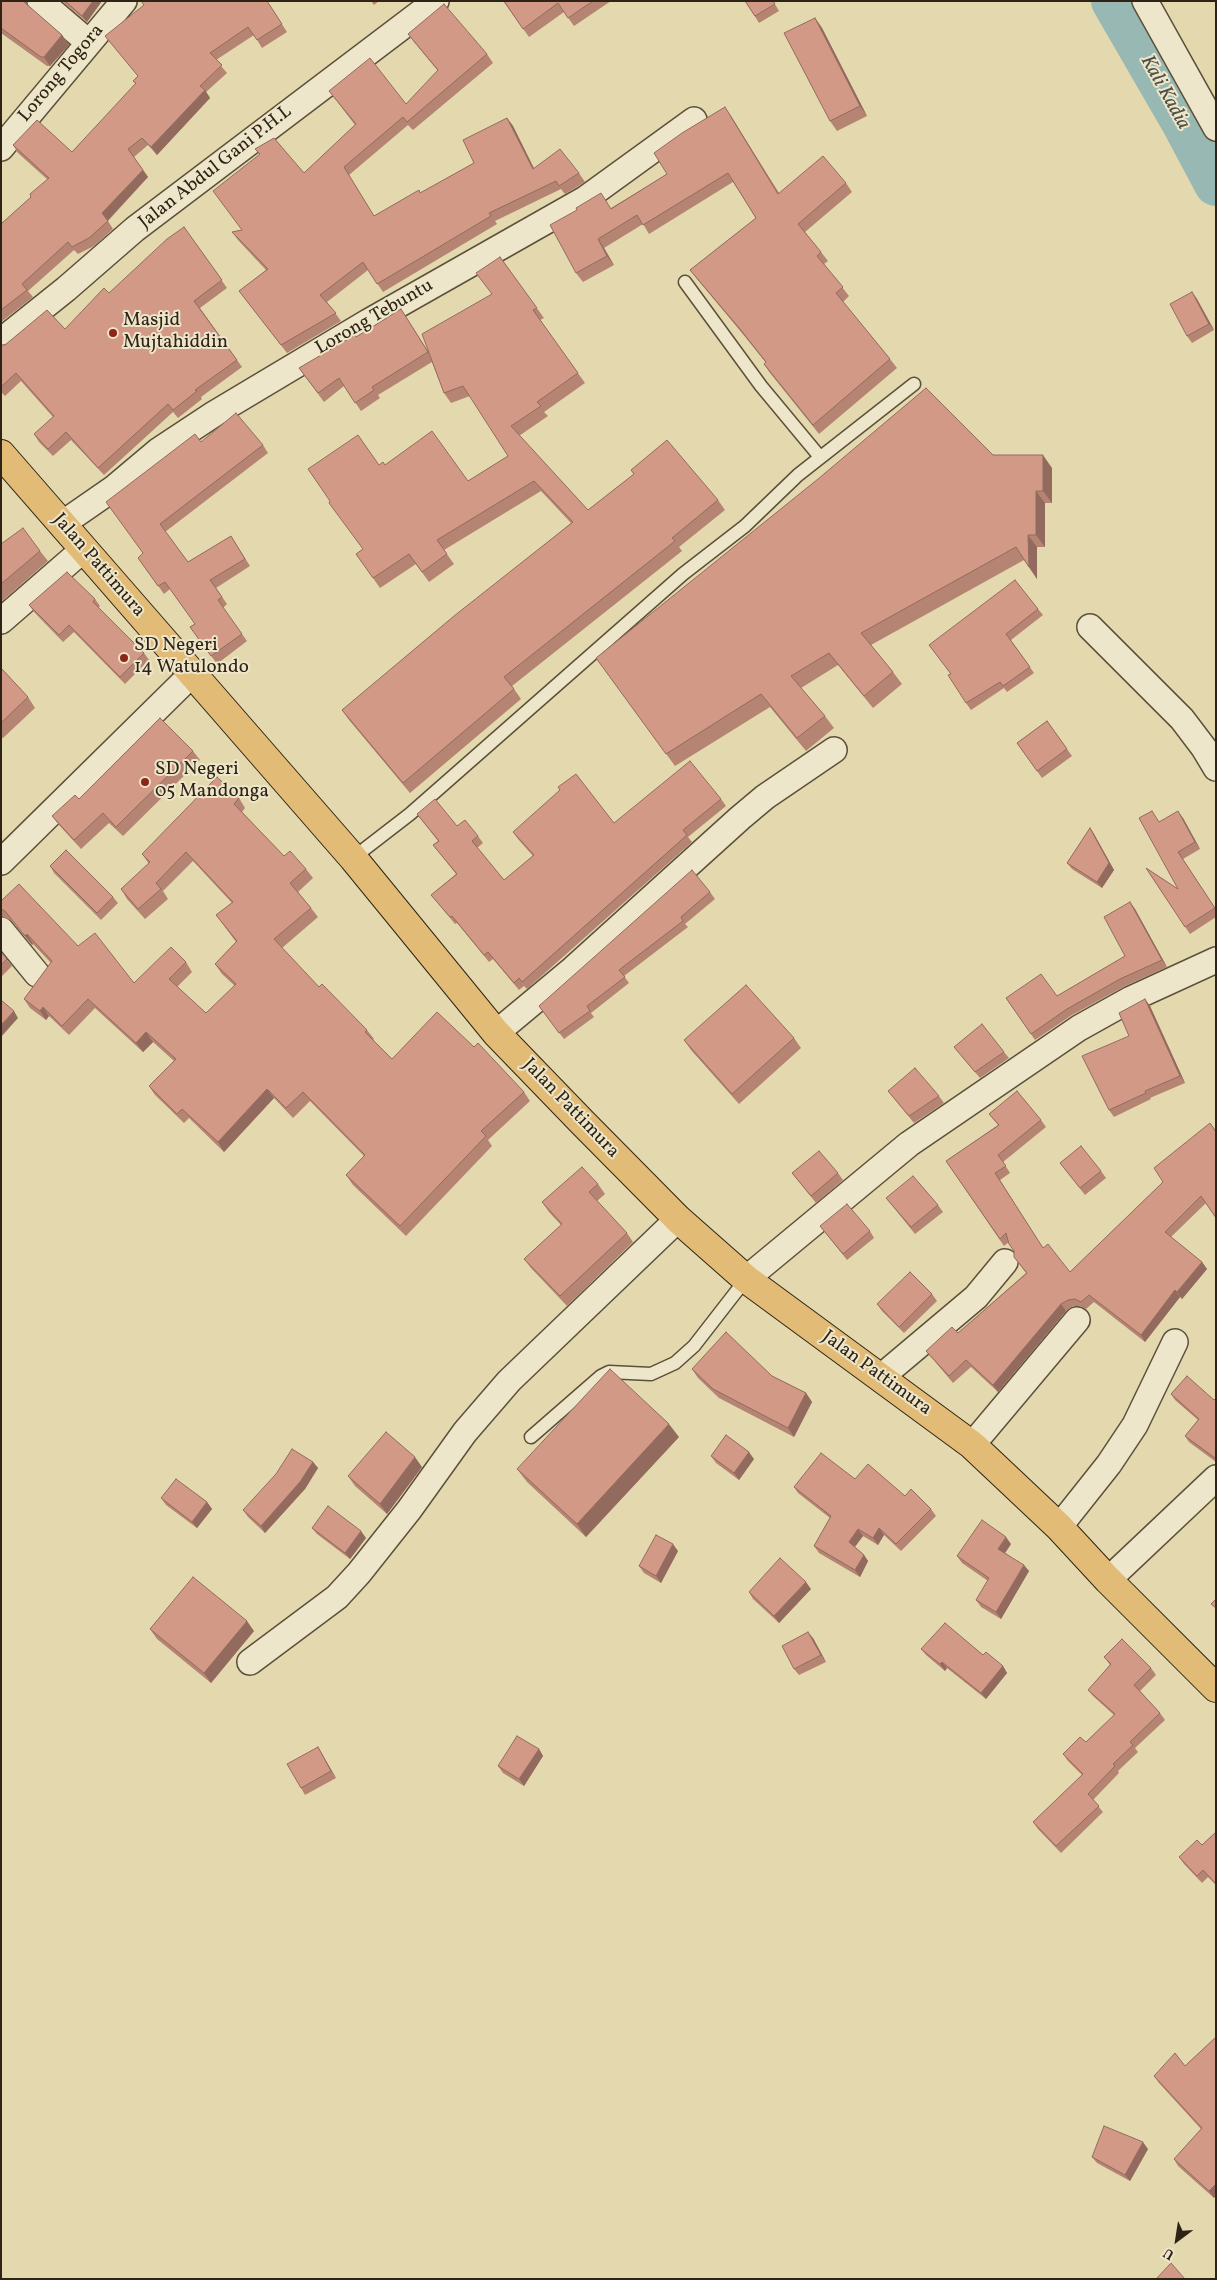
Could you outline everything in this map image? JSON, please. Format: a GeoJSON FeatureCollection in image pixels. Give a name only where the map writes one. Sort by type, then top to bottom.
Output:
{"type":"FeatureCollection","features":[{"type":"Feature","properties":{"kind":"highway","name":"Jalan Pattimura"},"geometry":{"type":"LineString","coordinates":[[1,454],[353,858],[496,1033],[678,1218],[746,1279],[972,1446],[1059,1527],[1108,1580],[1216,1688]]}},
{"type":"Feature","properties":{"kind":"street"},"geometry":{"type":"LineString","coordinates":[[40,1],[88,42]]}},
{"type":"Feature","properties":{"kind":"street","name":"Lorong Togora"},"geometry":{"type":"LineString","coordinates":[[1,148],[124,1]]}},
{"type":"Feature","properties":{"kind":"street","name":"Jalan Abdul Gani P.H.L"},"geometry":{"type":"LineString","coordinates":[[1,341],[66,289],[135,229],[436,1]]}},
{"type":"Feature","properties":{"kind":"street"},"geometry":{"type":"LineString","coordinates":[[1145,1],[1216,128]]}},
{"type":"Feature","properties":{"kind":"street","name":"Lorong Tebuntu"},"geometry":{"type":"LineString","coordinates":[[62,524],[114,488],[158,452],[214,414],[435,283],[585,199],[694,120]]}},
{"type":"Feature","properties":{"kind":"street"},"geometry":{"type":"LineString","coordinates":[[1,621],[84,549]]}},
{"type":"Feature","properties":{"kind":"street"},"geometry":{"type":"LineString","coordinates":[[1090,627],[1182,719],[1204,748],[1216,768]]}},
{"type":"Feature","properties":{"kind":"street"},"geometry":{"type":"LineString","coordinates":[[1,862],[192,674]]}},
{"type":"Feature","properties":{"kind":"street"},"geometry":{"type":"LineString","coordinates":[[496,1033],[573,969],[765,797],[834,750]]}},
{"type":"Feature","properties":{"kind":"street"},"geometry":{"type":"LineString","coordinates":[[1,930],[37,974]]}},
{"type":"Feature","properties":{"kind":"street"},"geometry":{"type":"LineString","coordinates":[[746,1279],[909,1144],[1079,1028],[1131,999],[1216,960]]}},
{"type":"Feature","properties":{"kind":"street"},"geometry":{"type":"LineString","coordinates":[[250,1662],[337,1597],[359,1573],[409,1510],[465,1432],[509,1381],[678,1218]]}},
{"type":"Feature","properties":{"kind":"street"},"geometry":{"type":"LineString","coordinates":[[880,1377],[976,1297],[1005,1262]]}},
{"type":"Feature","properties":{"kind":"street"},"geometry":{"type":"LineString","coordinates":[[972,1446],[1078,1320]]}},
{"type":"Feature","properties":{"kind":"street"},"geometry":{"type":"LineString","coordinates":[[1059,1527],[1109,1464],[1135,1425],[1175,1342]]}},
{"type":"Feature","properties":{"kind":"street"},"geometry":{"type":"LineString","coordinates":[[1108,1580],[1216,1478]]}},
{"type":"Feature","properties":{"kind":"lane"},"geometry":{"type":"LineString","coordinates":[[685,282],[761,386],[820,457]]}},
{"type":"Feature","properties":{"kind":"lane"},"geometry":{"type":"LineString","coordinates":[[353,858],[410,814],[683,574],[745,526],[798,475],[914,384]]}},
{"type":"Feature","properties":{"kind":"lane"},"geometry":{"type":"LineString","coordinates":[[531,1437],[601,1376],[609,1372],[651,1374],[675,1363],[694,1346],[746,1279]]}},
{"type":"Feature","properties":{"kind":"building"},"geometry":{"type":"Polygon","coordinates":[[[1,1],[23,1],[62,35],[44,57],[41,57],[1,28],[1,1]]]}},
{"type":"Feature","properties":{"kind":"building"},"geometry":{"type":"Polygon","coordinates":[[[65,1],[93,1],[82,16],[65,1]]]}},
{"type":"Feature","properties":{"kind":"building"},"geometry":{"type":"Polygon","coordinates":[[[141,1],[267,1],[282,24],[257,40],[248,27],[210,53],[222,65],[200,86],[205,90],[151,147],[142,138],[128,149],[143,170],[102,213],[108,221],[89,238],[72,247],[68,242],[22,284],[27,290],[1,310],[1,224],[31,197],[30,194],[49,178],[13,145],[37,120],[72,152],[136,83],[133,81],[138,76],[105,36],[144,5],[141,1]]]}},
{"type":"Feature","properties":{"kind":"building"},"geometry":{"type":"Polygon","coordinates":[[[504,1],[593,1],[568,18],[558,3],[523,29],[504,1]]]}},
{"type":"Feature","properties":{"kind":"building"},"geometry":{"type":"Polygon","coordinates":[[[745,1],[773,1],[775,4],[755,16],[745,1]]]}},
{"type":"Feature","properties":{"kind":"building"},"geometry":{"type":"Polygon","coordinates":[[[444,4],[487,54],[407,122],[403,117],[344,167],[374,216],[419,190],[420,193],[474,163],[463,140],[507,118],[533,169],[560,149],[579,173],[559,186],[556,181],[489,213],[491,216],[377,284],[363,262],[320,295],[336,313],[281,345],[239,291],[268,269],[232,232],[242,230],[213,191],[260,154],[255,149],[274,138],[304,173],[356,124],[329,91],[370,58],[406,104],[438,70],[408,34],[444,4]]]}},
{"type":"Feature","properties":{"kind":"building"},"geometry":{"type":"Polygon","coordinates":[[[815,18],[860,106],[830,121],[784,33],[815,18]]]}},
{"type":"Feature","properties":{"kind":"building"},"geometry":{"type":"Polygon","coordinates":[[[725,107],[778,194],[823,156],[846,183],[798,224],[821,252],[817,256],[843,287],[836,293],[890,359],[813,425],[764,364],[766,362],[740,329],[690,270],[756,218],[728,173],[643,225],[637,215],[598,239],[607,256],[576,273],[550,225],[577,210],[576,208],[601,193],[611,209],[667,174],[654,153],[682,133],[725,107]]]}},
{"type":"Feature","properties":{"kind":"building"},"geometry":{"type":"Polygon","coordinates":[[[184,227],[222,280],[194,301],[237,360],[195,390],[197,391],[173,410],[168,404],[98,468],[66,432],[48,449],[34,434],[54,416],[16,373],[1,387],[1,345],[5,345],[47,310],[65,329],[104,288],[109,293],[167,239],[184,227]]]}},
{"type":"Feature","properties":{"kind":"building"},"geometry":{"type":"Polygon","coordinates":[[[500,257],[537,308],[533,310],[578,373],[537,402],[541,406],[511,426],[588,510],[634,474],[631,470],[667,440],[718,500],[672,538],[675,541],[504,677],[514,689],[403,783],[342,710],[454,616],[573,522],[534,481],[437,540],[447,554],[422,572],[409,554],[373,578],[356,554],[363,549],[329,503],[330,501],[308,469],[358,435],[379,465],[383,462],[385,465],[432,431],[468,481],[508,456],[463,386],[444,393],[422,334],[492,294],[476,273],[500,257]]]}},
{"type":"Feature","properties":{"kind":"building"},"geometry":{"type":"Polygon","coordinates":[[[1192,292],[1209,324],[1187,336],[1170,304],[1192,292]]]}},
{"type":"Feature","properties":{"kind":"building"},"geometry":{"type":"Polygon","coordinates":[[[401,309],[428,352],[372,387],[374,390],[355,403],[339,378],[318,393],[299,368],[355,335],[356,337],[401,309]]]}},
{"type":"Feature","properties":{"kind":"building"},"geometry":{"type":"Polygon","coordinates":[[[926,388],[993,455],[1043,455],[1043,491],[1036,491],[1036,535],[1028,535],[1029,567],[1016,547],[861,633],[893,672],[864,696],[829,653],[791,676],[825,716],[797,738],[761,694],[666,754],[596,658],[818,479],[926,388]]]}},
{"type":"Feature","properties":{"kind":"building"},"geometry":{"type":"Polygon","coordinates":[[[236,413],[263,445],[160,524],[188,562],[231,536],[245,559],[210,580],[222,597],[218,600],[242,634],[211,656],[190,627],[195,624],[165,582],[158,586],[138,558],[143,553],[106,502],[195,434],[201,442],[236,413]]]}},
{"type":"Feature","properties":{"kind":"building"},"geometry":{"type":"Polygon","coordinates":[[[23,528],[40,551],[1,584],[1,544],[23,528]]]}},
{"type":"Feature","properties":{"kind":"building"},"geometry":{"type":"Polygon","coordinates":[[[67,572],[95,599],[93,602],[144,653],[120,677],[69,625],[59,635],[29,605],[67,572]]]}},
{"type":"Feature","properties":{"kind":"building"},"geometry":{"type":"Polygon","coordinates":[[[1015,580],[1038,609],[1006,634],[1030,667],[1003,686],[1000,682],[966,703],[948,675],[951,674],[929,645],[1015,580]]]}},
{"type":"Feature","properties":{"kind":"building"},"geometry":{"type":"Polygon","coordinates":[[[1,668],[28,697],[1,723],[1,668]]]}},
{"type":"Feature","properties":{"kind":"building"},"geometry":{"type":"Polygon","coordinates":[[[160,718],[193,751],[116,827],[103,813],[74,840],[52,816],[75,795],[79,799],[160,718]]]}},
{"type":"Feature","properties":{"kind":"building"},"geometry":{"type":"Polygon","coordinates":[[[1047,721],[1067,749],[1037,771],[1017,743],[1047,721]]]}},
{"type":"Feature","properties":{"kind":"building"},"geometry":{"type":"Polygon","coordinates":[[[690,761],[721,799],[683,830],[687,835],[522,982],[519,978],[514,983],[488,952],[484,955],[452,916],[450,917],[431,895],[457,874],[433,845],[439,841],[417,814],[435,799],[457,826],[465,820],[478,836],[472,841],[504,880],[534,855],[513,832],[560,790],[558,787],[576,774],[614,823],[690,761]]]}},
{"type":"Feature","properties":{"kind":"building"},"geometry":{"type":"Polygon","coordinates":[[[217,777],[239,798],[234,804],[284,856],[290,851],[306,869],[290,883],[311,908],[274,939],[319,987],[322,984],[367,1030],[365,1032],[392,1059],[437,1012],[474,1047],[478,1043],[524,1092],[481,1131],[486,1136],[400,1226],[346,1175],[365,1155],[303,1092],[286,1108],[267,1089],[218,1142],[182,1109],[177,1114],[149,1086],[176,1059],[146,1032],[136,1043],[88,999],[62,1026],[43,1007],[40,1011],[24,999],[52,961],[27,934],[25,936],[5,911],[1,909],[1,901],[19,884],[78,946],[95,933],[134,983],[171,947],[186,962],[169,979],[206,1013],[236,984],[215,964],[237,941],[216,915],[233,902],[186,852],[156,883],[161,889],[138,909],[121,889],[150,862],[142,854],[217,777]]]}},
{"type":"Feature","properties":{"kind":"building"},"geometry":{"type":"Polygon","coordinates":[[[1152,811],[1159,822],[1178,811],[1195,842],[1178,852],[1215,908],[1185,927],[1146,868],[1178,889],[1139,818],[1152,811]]]}},
{"type":"Feature","properties":{"kind":"building"},"geometry":{"type":"Polygon","coordinates":[[[1090,828],[1109,863],[1097,882],[1067,863],[1090,828]]]}},
{"type":"Feature","properties":{"kind":"building"},"geometry":{"type":"Polygon","coordinates":[[[66,850],[113,897],[97,913],[50,866],[66,850]]]}},
{"type":"Feature","properties":{"kind":"building"},"geometry":{"type":"Polygon","coordinates":[[[692,870],[710,892],[681,917],[683,921],[619,970],[625,977],[587,1006],[590,1011],[559,1033],[539,1006],[692,870]]]}},
{"type":"Feature","properties":{"kind":"building"},"geometry":{"type":"Polygon","coordinates":[[[1130,902],[1162,960],[1120,979],[1067,1009],[1031,1034],[1006,998],[1041,974],[1057,996],[1125,956],[1104,917],[1130,902]]]}},
{"type":"Feature","properties":{"kind":"building"},"geometry":{"type":"Polygon","coordinates":[[[1,952],[7,959],[1,965],[1,952]]]}},
{"type":"Feature","properties":{"kind":"building"},"geometry":{"type":"Polygon","coordinates":[[[746,985],[794,1038],[732,1094],[684,1040],[746,985]]]}},
{"type":"Feature","properties":{"kind":"building"},"geometry":{"type":"Polygon","coordinates":[[[1145,999],[1180,1076],[1145,1091],[1146,1093],[1109,1110],[1082,1056],[1129,1036],[1119,1013],[1145,999]]]}},
{"type":"Feature","properties":{"kind":"building"},"geometry":{"type":"Polygon","coordinates":[[[1,1000],[14,1011],[1,1025],[1,1000]]]}},
{"type":"Feature","properties":{"kind":"building"},"geometry":{"type":"Polygon","coordinates":[[[982,1024],[1004,1052],[975,1072],[954,1047],[982,1024]]]}},
{"type":"Feature","properties":{"kind":"building"},"geometry":{"type":"Polygon","coordinates":[[[915,1068],[939,1096],[909,1116],[888,1091],[915,1068]]]}},
{"type":"Feature","properties":{"kind":"building"},"geometry":{"type":"Polygon","coordinates":[[[1017,1091],[1041,1120],[998,1155],[1006,1166],[995,1173],[1043,1248],[1048,1244],[1070,1272],[1163,1182],[1154,1168],[1210,1123],[1216,1132],[1216,1218],[1201,1196],[1165,1232],[1202,1262],[1177,1292],[1175,1290],[1141,1335],[1089,1295],[1081,1302],[1075,1299],[1068,1300],[1061,1304],[993,1385],[966,1360],[949,1376],[926,1351],[952,1327],[958,1333],[1027,1273],[1014,1257],[1014,1251],[1009,1244],[1006,1233],[1000,1239],[946,1161],[999,1125],[989,1114],[1017,1091]]]}},
{"type":"Feature","properties":{"kind":"building"},"geometry":{"type":"Polygon","coordinates":[[[1081,1146],[1101,1171],[1080,1188],[1060,1163],[1081,1146]]]}},
{"type":"Feature","properties":{"kind":"building"},"geometry":{"type":"Polygon","coordinates":[[[819,1151],[838,1173],[811,1196],[792,1173],[819,1151]]]}},
{"type":"Feature","properties":{"kind":"building"},"geometry":{"type":"Polygon","coordinates":[[[582,1167],[598,1184],[589,1192],[627,1233],[560,1296],[524,1259],[562,1224],[542,1202],[582,1167]]]}},
{"type":"Feature","properties":{"kind":"building"},"geometry":{"type":"Polygon","coordinates":[[[913,1176],[938,1205],[911,1227],[886,1198],[913,1176]]]}},
{"type":"Feature","properties":{"kind":"building"},"geometry":{"type":"Polygon","coordinates":[[[847,1204],[870,1231],[843,1254],[820,1226],[847,1204]]]}},
{"type":"Feature","properties":{"kind":"building"},"geometry":{"type":"Polygon","coordinates":[[[910,1272],[932,1294],[899,1327],[877,1304],[910,1272]]]}},
{"type":"Feature","properties":{"kind":"building"},"geometry":{"type":"Polygon","coordinates":[[[726,1332],[772,1376],[806,1393],[788,1428],[713,1389],[692,1369],[726,1332]]]}},
{"type":"Feature","properties":{"kind":"building"},"geometry":{"type":"Polygon","coordinates":[[[610,1369],[669,1424],[577,1524],[517,1469],[610,1369]]]}},
{"type":"Feature","properties":{"kind":"building"},"geometry":{"type":"Polygon","coordinates":[[[1187,1376],[1214,1400],[1216,1398],[1215,1458],[1185,1436],[1199,1419],[1171,1394],[1187,1376]]]}},
{"type":"Feature","properties":{"kind":"building"},"geometry":{"type":"Polygon","coordinates":[[[386,1432],[415,1457],[380,1504],[348,1476],[386,1432]]]}},
{"type":"Feature","properties":{"kind":"building"},"geometry":{"type":"Polygon","coordinates":[[[726,1435],[749,1452],[734,1473],[711,1456],[726,1435]]]}},
{"type":"Feature","properties":{"kind":"building"},"geometry":{"type":"Polygon","coordinates":[[[292,1449],[313,1462],[300,1482],[261,1526],[243,1510],[276,1474],[292,1449]]]}},
{"type":"Feature","properties":{"kind":"building"},"geometry":{"type":"Polygon","coordinates":[[[821,1453],[855,1479],[868,1464],[905,1496],[911,1489],[931,1509],[896,1544],[879,1528],[873,1538],[858,1529],[849,1542],[864,1555],[855,1570],[814,1546],[831,1516],[794,1487],[821,1453]]]}},
{"type":"Feature","properties":{"kind":"building"},"geometry":{"type":"Polygon","coordinates":[[[176,1479],[207,1502],[192,1522],[161,1498],[176,1479]]]}},
{"type":"Feature","properties":{"kind":"building"},"geometry":{"type":"Polygon","coordinates":[[[328,1506],[361,1531],[345,1553],[312,1528],[328,1506]]]}},
{"type":"Feature","properties":{"kind":"building"},"geometry":{"type":"Polygon","coordinates":[[[982,1520],[1006,1537],[998,1549],[1024,1565],[996,1612],[976,1600],[989,1578],[957,1556],[982,1520]]]}},
{"type":"Feature","properties":{"kind":"building"},"geometry":{"type":"Polygon","coordinates":[[[656,1535],[673,1544],[656,1576],[639,1566],[656,1535]]]}},
{"type":"Feature","properties":{"kind":"building"},"geometry":{"type":"Polygon","coordinates":[[[780,1558],[806,1582],[774,1616],[749,1592],[780,1558]]]}},
{"type":"Feature","properties":{"kind":"building"},"geometry":{"type":"Polygon","coordinates":[[[193,1577],[247,1621],[204,1673],[150,1629],[193,1577]]]}},
{"type":"Feature","properties":{"kind":"building"},"geometry":{"type":"Polygon","coordinates":[[[1216,1599],[1216,1608],[1211,1604],[1216,1599]]]}},
{"type":"Feature","properties":{"kind":"building"},"geometry":{"type":"Polygon","coordinates":[[[945,1623],[983,1655],[986,1652],[1003,1666],[981,1693],[942,1662],[940,1664],[921,1649],[945,1623]]]}},
{"type":"Feature","properties":{"kind":"building"},"geometry":{"type":"Polygon","coordinates":[[[808,1632],[821,1655],[794,1669],[782,1646],[808,1632]]]}},
{"type":"Feature","properties":{"kind":"building"},"geometry":{"type":"Polygon","coordinates":[[[1122,1639],[1151,1668],[1134,1685],[1160,1713],[1130,1742],[1133,1745],[1113,1764],[1115,1766],[1088,1794],[1099,1806],[1056,1846],[1033,1822],[1083,1774],[1063,1754],[1080,1737],[1086,1742],[1115,1714],[1088,1690],[1111,1664],[1104,1657],[1122,1639]]]}},
{"type":"Feature","properties":{"kind":"building"},"geometry":{"type":"Polygon","coordinates":[[[517,1736],[539,1749],[519,1779],[498,1766],[517,1736]]]}},
{"type":"Feature","properties":{"kind":"building"},"geometry":{"type":"Polygon","coordinates":[[[318,1747],[331,1771],[301,1788],[287,1764],[318,1747]]]}},
{"type":"Feature","properties":{"kind":"building"},"geometry":{"type":"Polygon","coordinates":[[[1216,1832],[1216,1884],[1203,1870],[1197,1876],[1179,1857],[1197,1840],[1202,1845],[1216,1832]]]}},
{"type":"Feature","properties":{"kind":"building"},"geometry":{"type":"Polygon","coordinates":[[[1216,2037],[1216,2184],[1209,2191],[1174,2159],[1202,2128],[1154,2076],[1175,2053],[1185,2066],[1216,2037]]]}},
{"type":"Feature","properties":{"kind":"building"},"geometry":{"type":"Polygon","coordinates":[[[1104,2126],[1143,2142],[1125,2175],[1092,2157],[1104,2126]]]}},
{"type":"Feature","properties":{"kind":"building"},"geometry":{"type":"Polygon","coordinates":[[[1171,2263],[1185,2279],[1156,2279],[1171,2263]]]}},
{"type":"Feature","properties":{"kind":"waterway","name":"Kali Kadia"},"geometry":{"type":"LineString","coordinates":[[1113,1],[1183,122],[1216,184]]}},
{"type":"Feature","properties":{"kind":"place","name":"Masjid Mujtahiddin"},"geometry":{"type":"Point","coordinates":[113,333]}},
{"type":"Feature","properties":{"kind":"place","name":"SD Negeri 14 Watulondo"},"geometry":{"type":"Point","coordinates":[124,658]}},
{"type":"Feature","properties":{"kind":"place","name":"SD Negeri 05 Mandonga"},"geometry":{"type":"Point","coordinates":[145,782]}}]}
